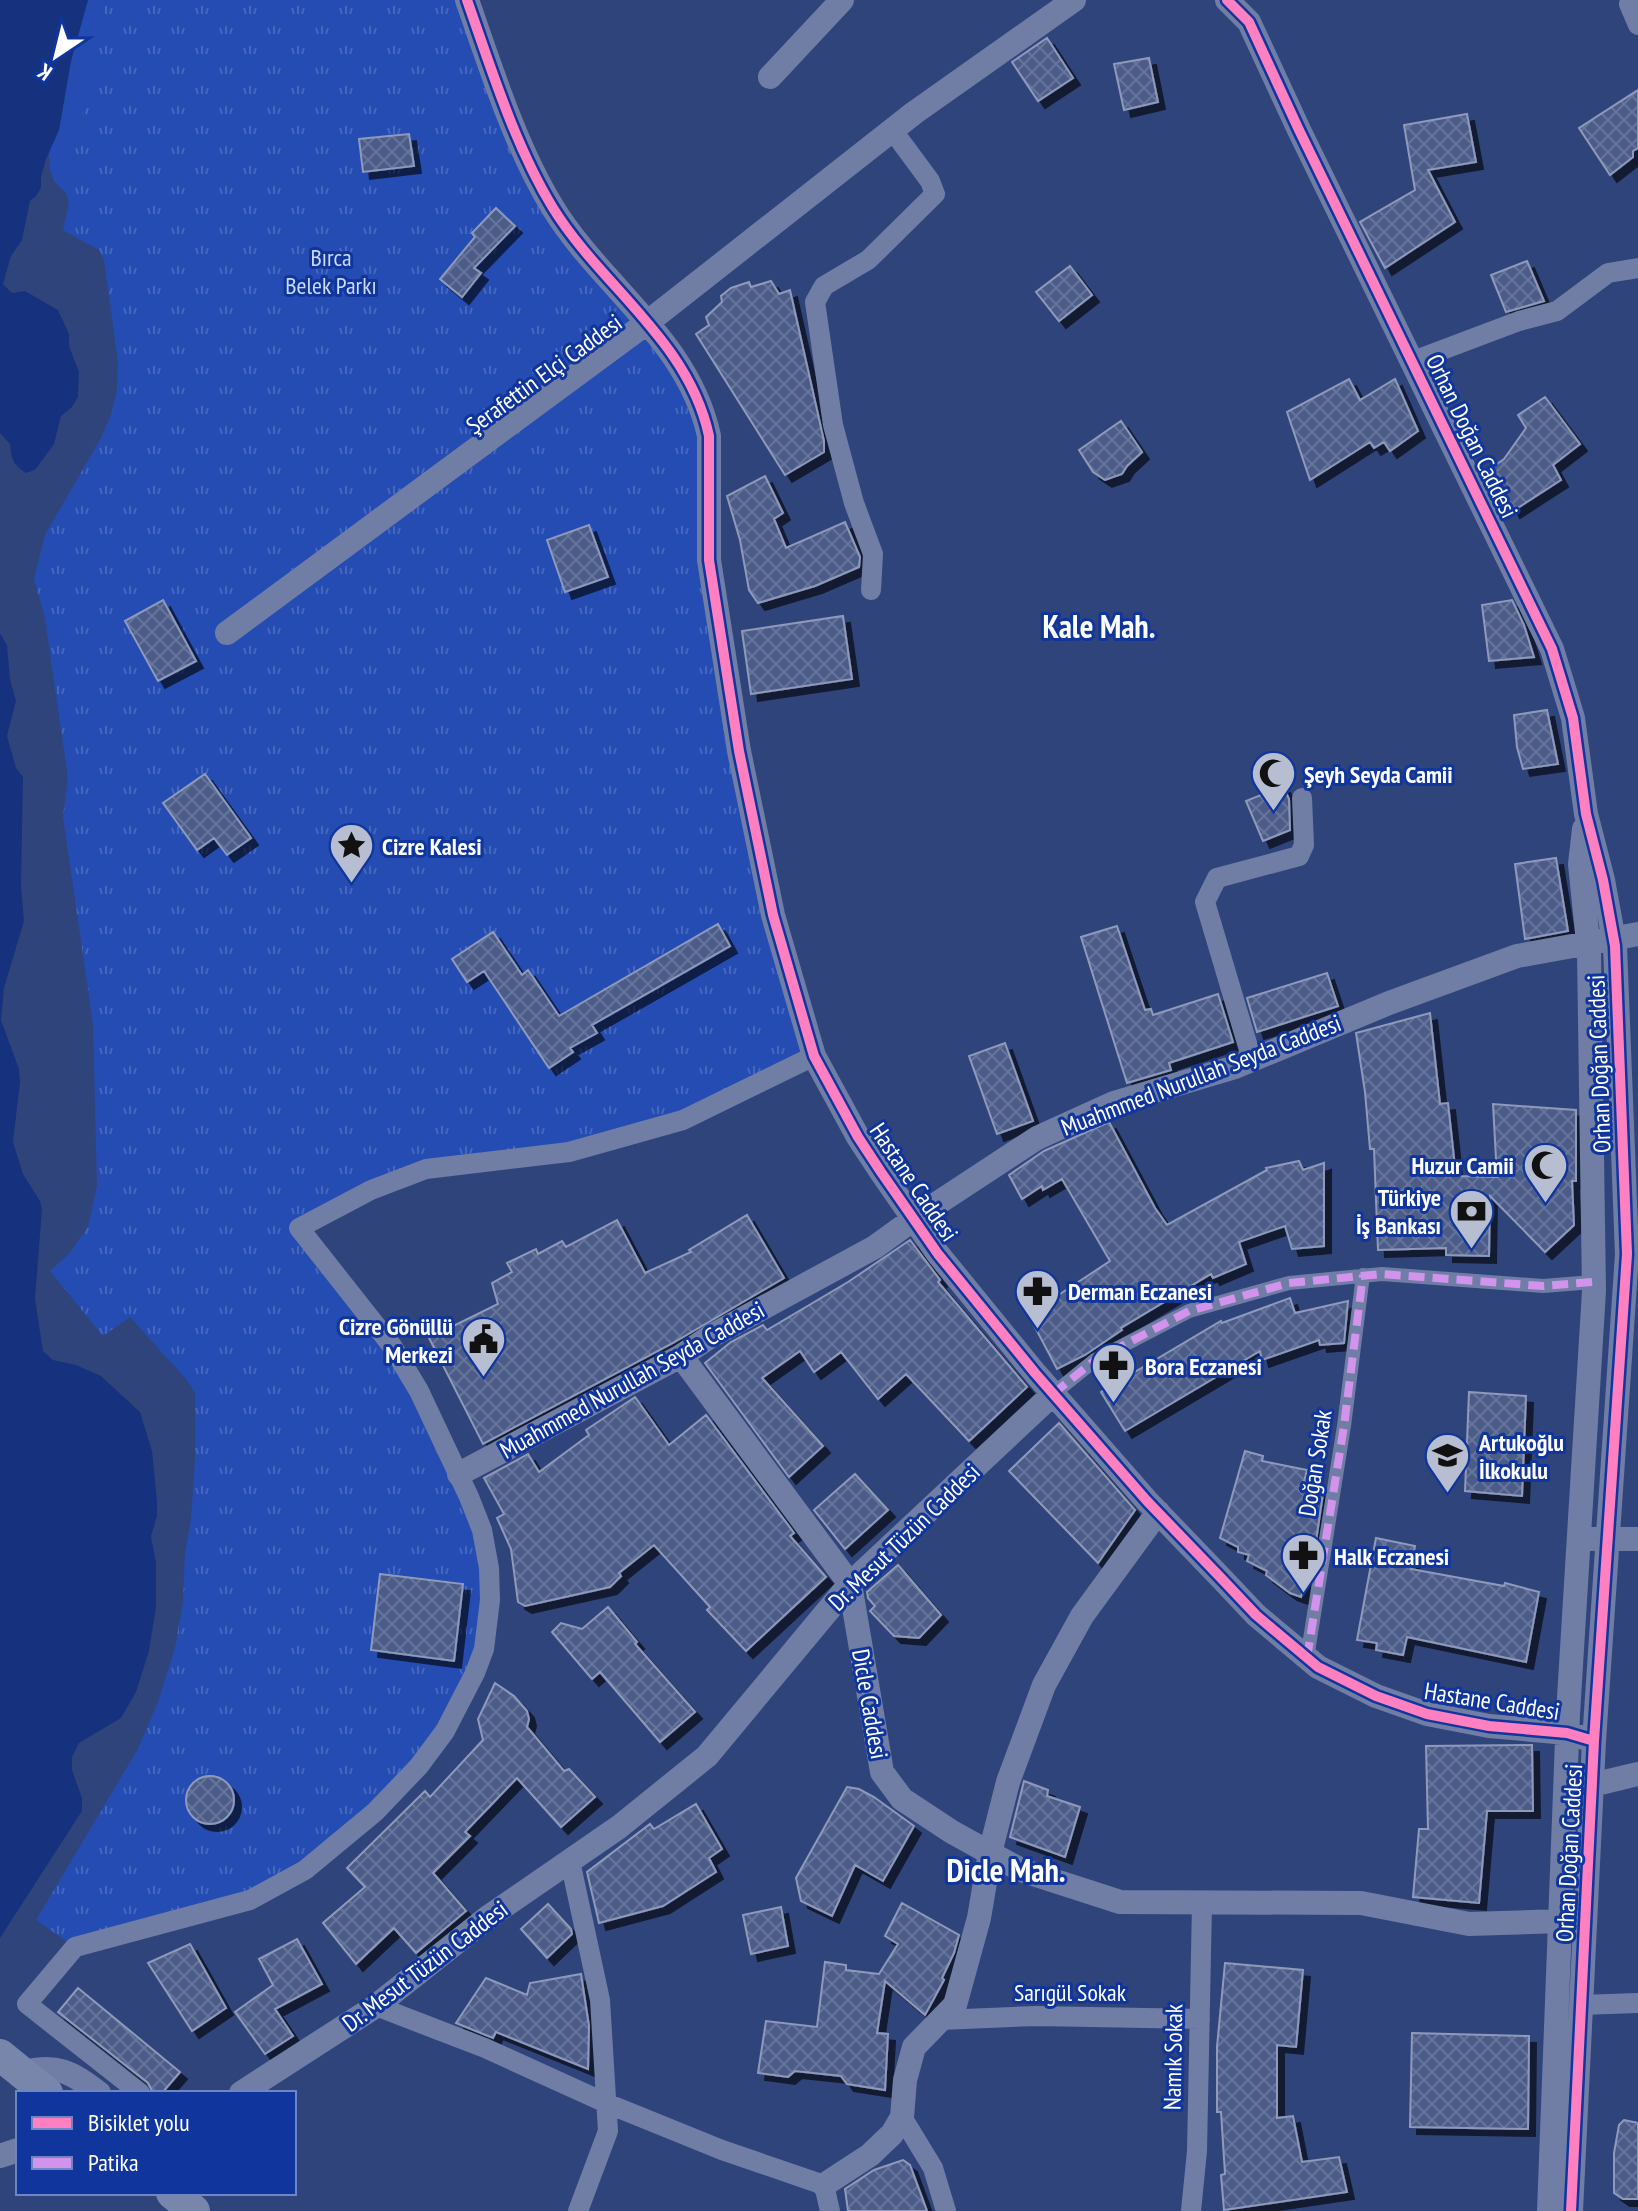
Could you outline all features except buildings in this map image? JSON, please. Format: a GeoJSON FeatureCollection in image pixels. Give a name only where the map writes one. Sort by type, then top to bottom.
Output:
{"type":"FeatureCollection","features":[{"type":"Feature","properties":{"kind":"main road"},"geometry":{"type":"LineString","coordinates":[[10,2064],[44,2091]]}},
{"type":"Feature","properties":{"kind":"main road"},"geometry":{"type":"LineString","coordinates":[[174,2195],[194,2211]]}},
{"type":"Feature","properties":{"kind":"street","name":"Hastane Caddesi"},"geometry":{"type":"LineString","coordinates":[[467,0],[528,163],[554,209],[648,322],[689,384],[706,422],[709,436],[709,560],[739,751],[773,915],[814,1056],[858,1137],[938,1254],[1053,1394],[1158,1512],[1256,1615],[1307,1658],[1318,1667],[1376,1696],[1427,1714],[1489,1726],[1567,1733],[1594,1741]]}},
{"type":"Feature","properties":{"kind":"street"},"geometry":{"type":"LineString","coordinates":[[770,77],[842,0]]}},
{"type":"Feature","properties":{"kind":"street","name":"Şerafettin Elçi Caddesi"},"geometry":{"type":"LineString","coordinates":[[227,633],[648,322],[893,131],[1074,0]]}},
{"type":"Feature","properties":{"kind":"street","name":"Orhan Doğan Caddesi"},"geometry":{"type":"LineString","coordinates":[[1227,0],[1249,22],[1552,649],[1573,718],[1586,814],[1603,880],[1613,939],[1633,1253],[1594,1741],[1571,2211]]}},
{"type":"Feature","properties":{"kind":"street"},"geometry":{"type":"LineString","coordinates":[[1629,4],[1638,25]]}},
{"type":"Feature","properties":{"kind":"street"},"geometry":{"type":"LineString","coordinates":[[871,590],[873,554],[854,503],[833,425],[815,302],[824,286],[868,260],[935,194],[930,181],[893,131]]}},
{"type":"Feature","properties":{"kind":"street"},"geometry":{"type":"LineString","coordinates":[[1413,361],[1519,321],[1557,311],[1608,273],[1638,268]]}},
{"type":"Feature","properties":{"kind":"street"},"geometry":{"type":"LineString","coordinates":[[1252,1060],[1205,902],[1217,878],[1299,856],[1304,845],[1302,798]]}},
{"type":"Feature","properties":{"kind":"street","name":"Orhan Doğan Caddesi"},"geometry":{"type":"LineString","coordinates":[[1549,2211],[1567,1733],[1593,1282],[1589,945],[1580,864],[1586,814]]}},
{"type":"Feature","properties":{"kind":"street","name":"Muahmmed Nurullah Seyda Caddesi"},"geometry":{"type":"LineString","coordinates":[[459,1474],[681,1356],[711,1336],[875,1247],[1037,1138],[1114,1103],[1252,1060],[1389,1003],[1517,956],[1638,934]]}},
{"type":"Feature","properties":{"kind":"street"},"geometry":{"type":"LineString","coordinates":[[137,2091],[27,2004],[75,1947],[250,1900],[305,1870],[375,1812],[419,1766],[463,1701],[484,1649],[489,1624],[489,1568],[482,1530],[459,1474],[419,1391],[392,1346],[299,1228],[371,1190],[426,1169],[569,1152],[683,1120],[814,1056]]}},
{"type":"Feature","properties":{"kind":"street"},"geometry":{"type":"LineString","coordinates":[[1593,1282],[1633,1253]]}},
{"type":"Feature","properties":{"kind":"street","name":"Dr. Mesut Tüzün Caddesi"},"geometry":{"type":"LineString","coordinates":[[244,2091],[376,2006],[487,1918],[619,1827],[707,1756],[850,1584],[1053,1394],[1095,1360],[1189,1311],[1289,1283],[1382,1274],[1543,1286],[1593,1282]]}},
{"type":"Feature","properties":{"kind":"street","name":"Doğan Sokak"},"geometry":{"type":"LineString","coordinates":[[1307,1658],[1344,1426],[1363,1275]]}},
{"type":"Feature","properties":{"kind":"street","name":"Dicle Caddesi"},"geometry":{"type":"LineString","coordinates":[[681,1356],[850,1584],[882,1772],[902,1799],[952,1832],[1021,1870],[1120,1902],[1361,1903],[1469,1924],[1561,1921]]}},
{"type":"Feature","properties":{"kind":"street"},"geometry":{"type":"LineString","coordinates":[[824,2185],[870,2155],[892,2134],[902,2117],[905,2080],[914,2047],[955,2005],[979,1918],[990,1853],[1008,1782],[1044,1685],[1082,1616],[1158,1512]]}},
{"type":"Feature","properties":{"kind":"street"},"geometry":{"type":"LineString","coordinates":[[1578,1540],[1638,1539]]}},
{"type":"Feature","properties":{"kind":"street"},"geometry":{"type":"LineString","coordinates":[[1592,1785],[1638,1774]]}},
{"type":"Feature","properties":{"kind":"street"},"geometry":{"type":"LineString","coordinates":[[570,1861],[600,2000],[608,2131],[578,2211]]}},
{"type":"Feature","properties":{"kind":"street","name":"Namık Sokak"},"geometry":{"type":"LineString","coordinates":[[1191,2211],[1197,2151],[1202,1904]]}},
{"type":"Feature","properties":{"kind":"street"},"geometry":{"type":"LineString","coordinates":[[1581,2005],[1638,2003]]}},
{"type":"Feature","properties":{"kind":"street"},"geometry":{"type":"LineString","coordinates":[[376,2006],[485,2048],[606,2103],[722,2150],[824,2185]]}},
{"type":"Feature","properties":{"kind":"street","name":"Sarıgül Sokak"},"geometry":{"type":"LineString","coordinates":[[940,2020],[1036,2016],[1200,2019]]}},
{"type":"Feature","properties":{"kind":"street"},"geometry":{"type":"LineString","coordinates":[[10,2064],[72,2073],[96,2091]]}},
{"type":"Feature","properties":{"kind":"street"},"geometry":{"type":"LineString","coordinates":[[902,2117],[933,2168],[946,2211]]}},
{"type":"Feature","properties":{"kind":"street"},"geometry":{"type":"LineString","coordinates":[[824,2185],[830,2211]]}},
{"type":"Feature","properties":{"kind":"green space"},"geometry":{"type":"Polygon","coordinates":[[[88,0],[106,0],[66,193],[54,181],[49,151],[59,130],[71,61],[88,0]]]}},
{"type":"Feature","properties":{"kind":"green space","name":"Bırca Belek Parkı"},"geometry":{"type":"Polygon","coordinates":[[[106,0],[467,0],[528,163],[701,408],[709,560],[814,1056],[683,1120],[569,1152],[426,1169],[299,1228],[354,1296],[469,1497],[489,1624],[419,1766],[280,1885],[75,1947],[36,1920],[138,1749],[158,1702],[175,1648],[183,1602],[195,1460],[195,1393],[187,1380],[130,1317],[103,1336],[50,1271],[69,1254],[88,1227],[97,1186],[93,1024],[63,816],[68,778],[45,618],[34,579],[45,535],[101,438],[117,390],[118,362],[104,259],[99,250],[63,230],[69,203],[66,193],[106,0]]]}},
{"type":"Feature","properties":{"kind":"shaded area"},"geometry":{"type":"Polygon","coordinates":[[[0,0],[88,0],[71,61],[59,130],[46,159],[41,188],[30,201],[22,240],[11,256],[3,284],[12,293],[25,291],[58,310],[69,334],[69,346],[79,372],[78,397],[61,416],[54,444],[35,470],[26,473],[15,464],[10,444],[0,433],[0,0]]]}},
{"type":"Feature","properties":{"kind":"shaded area"},"geometry":{"type":"Polygon","coordinates":[[[0,633],[7,645],[10,679],[16,701],[7,736],[16,768],[23,777],[21,886],[24,921],[4,988],[1,1020],[19,1069],[13,1142],[23,1174],[42,1209],[35,1299],[43,1351],[53,1360],[76,1365],[101,1376],[140,1412],[152,1451],[157,1516],[151,1536],[156,1563],[156,1607],[149,1651],[136,1692],[121,1718],[79,1743],[72,1757],[72,1770],[82,1798],[82,1811],[0,1938],[0,633]]]}},
{"type":"Feature","properties":{"kind":"marked path"},"geometry":{"type":"LineString","coordinates":[[1053,1394],[1095,1360],[1189,1311],[1289,1283],[1382,1274],[1543,1286],[1593,1282]]}},
{"type":"Feature","properties":{"kind":"marked path"},"geometry":{"type":"LineString","coordinates":[[1307,1658],[1344,1426],[1363,1275]]}},
{"type":"Feature","properties":{"kind":"cycle path"},"geometry":{"type":"LineString","coordinates":[[467,0],[515,133],[539,184],[573,236],[664,343],[699,402],[709,436],[709,560],[739,751],[773,915],[814,1056],[858,1137],[938,1254],[1035,1373],[1147,1501],[1256,1615],[1318,1667],[1376,1696],[1427,1714],[1489,1726],[1567,1733],[1594,1741]]}},
{"type":"Feature","properties":{"kind":"cycle path"},"geometry":{"type":"LineString","coordinates":[[1227,0],[1249,22],[1552,649],[1573,718],[1586,814],[1603,880],[1615,946],[1627,1254],[1594,1741],[1571,2211]]}},
{"type":"Feature","properties":{"kind":"place","name":"Şeyh Seyda Camii"},"geometry":{"type":"Point","coordinates":[1273,813]}},
{"type":"Feature","properties":{"kind":"place","name":"Cizre Kalesi"},"geometry":{"type":"Point","coordinates":[351,885]}},
{"type":"Feature","properties":{"kind":"place","name":"Huzur Camii"},"geometry":{"type":"Point","coordinates":[1545,1204]}},
{"type":"Feature","properties":{"kind":"place","name":"Türkiye İş Bankası"},"geometry":{"type":"Point","coordinates":[1472,1250]}},
{"type":"Feature","properties":{"kind":"place","name":"Derman Eczanesi"},"geometry":{"type":"Point","coordinates":[1037,1330]}},
{"type":"Feature","properties":{"kind":"place","name":"Cizre Gönüllü Merkezi"},"geometry":{"type":"Point","coordinates":[484,1379]}},
{"type":"Feature","properties":{"kind":"place","name":"Bora Eczanesi"},"geometry":{"type":"Point","coordinates":[1114,1405]}},
{"type":"Feature","properties":{"kind":"place","name":"Artukoğlu İlkokulu"},"geometry":{"type":"Point","coordinates":[1448,1495]}},
{"type":"Feature","properties":{"kind":"place","name":"Halk Eczanesi"},"geometry":{"type":"Point","coordinates":[1303,1595]}},
{"type":"Feature","properties":{"kind":"district","name":"Kale Mah."},"geometry":{"type":"Point","coordinates":[1099,626]}},
{"type":"Feature","properties":{"kind":"district","name":"Dicle Mah."},"geometry":{"type":"Point","coordinates":[1006,1870]}}]}
